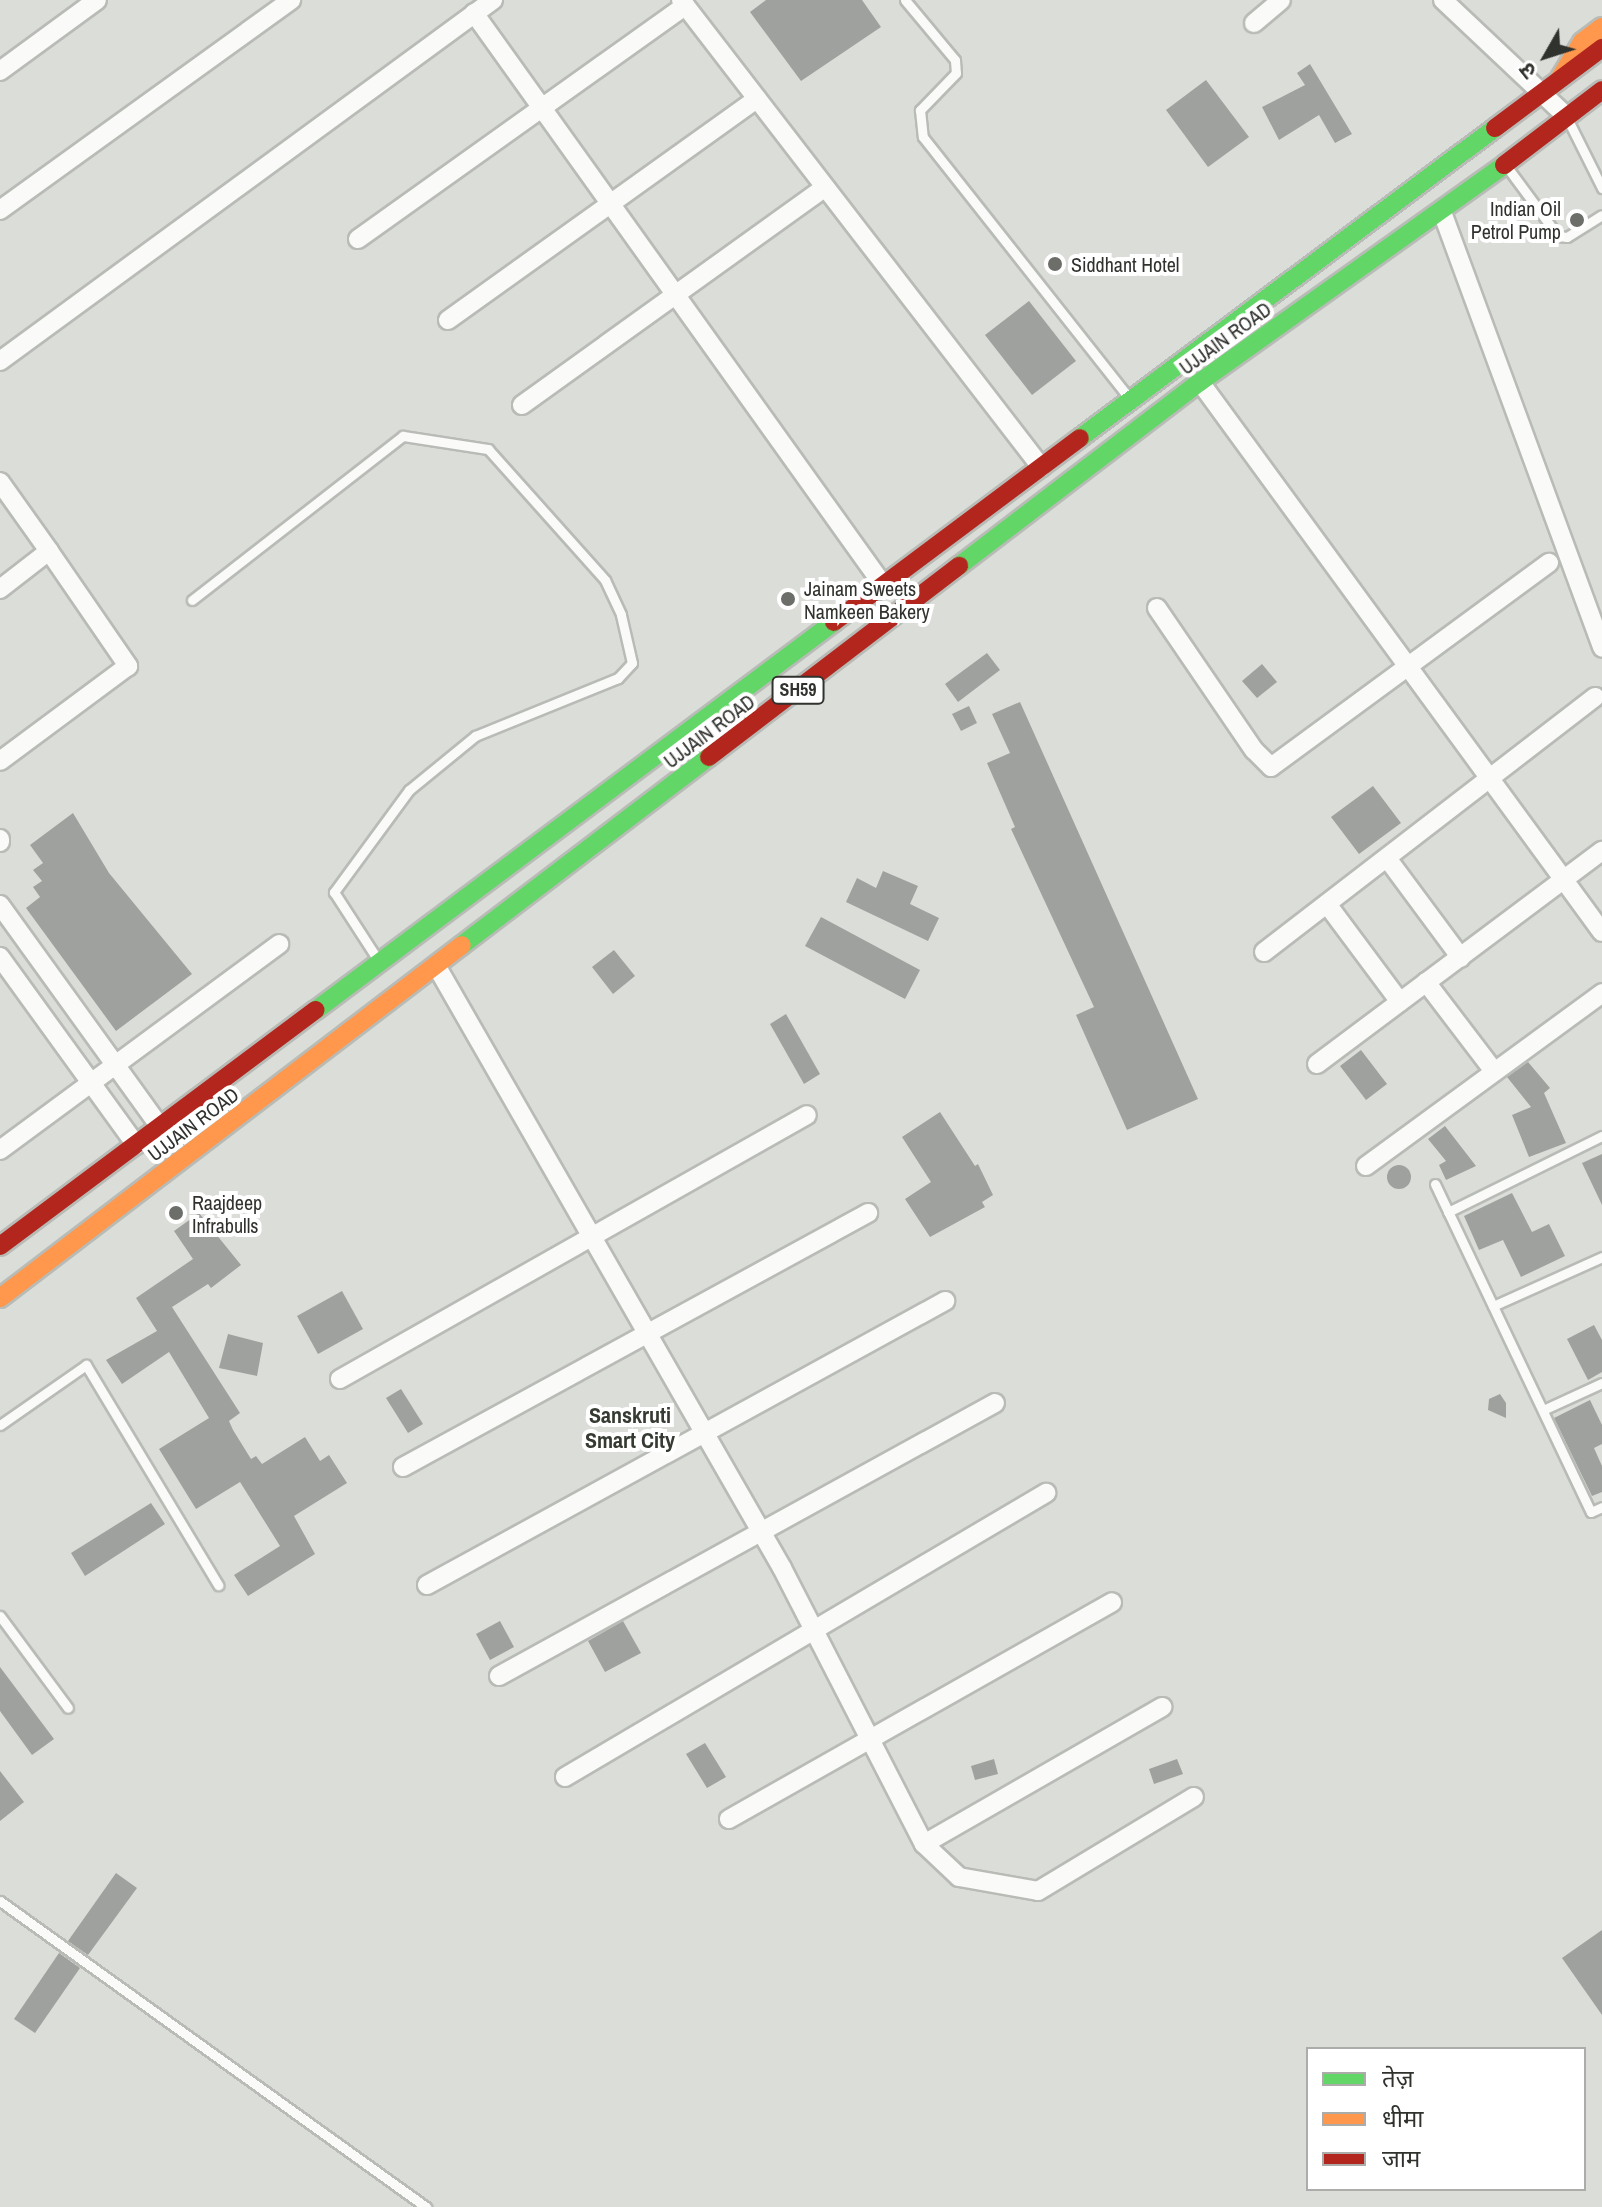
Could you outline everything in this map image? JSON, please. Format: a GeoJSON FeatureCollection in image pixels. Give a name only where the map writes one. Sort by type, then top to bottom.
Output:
{"type":"FeatureCollection","features":[{"type":"Feature","properties":{"kind":"main road"},"geometry":{"type":"LineString","coordinates":[[1560,78],[1582,42],[1602,27]]}},
{"type":"Feature","properties":{"kind":"main road","name":"UJJAIN ROAD"},"geometry":{"type":"LineString","coordinates":[[0,1246],[1132,401],[1540,91],[1602,48]]}},
{"type":"Feature","properties":{"kind":"main road","name":"UJJAIN ROAD"},"geometry":{"type":"LineString","coordinates":[[1,1295],[437,967],[1200,382],[1442,212],[1565,115],[1602,90]]}},
{"type":"Feature","properties":{"kind":"main road"},"geometry":{"type":"LineString","coordinates":[[1586,102],[1602,117]]}},
{"type":"Feature","properties":{"kind":"street"},"geometry":{"type":"LineString","coordinates":[[0,71],[97,0]]}},
{"type":"Feature","properties":{"kind":"street"},"geometry":{"type":"LineString","coordinates":[[0,210],[291,0]]}},
{"type":"Feature","properties":{"kind":"street"},"geometry":{"type":"LineString","coordinates":[[0,361],[493,0]]}},
{"type":"Feature","properties":{"kind":"street"},"geometry":{"type":"LineString","coordinates":[[1254,23],[1281,0]]}},
{"type":"Feature","properties":{"kind":"street"},"geometry":{"type":"LineString","coordinates":[[1443,0],[1565,115]]}},
{"type":"Feature","properties":{"kind":"street"},"geometry":{"type":"LineString","coordinates":[[358,239],[683,3],[1041,467]]}},
{"type":"Feature","properties":{"kind":"street"},"geometry":{"type":"LineString","coordinates":[[474,13],[883,585]]}},
{"type":"Feature","properties":{"kind":"street"},"geometry":{"type":"LineString","coordinates":[[448,320],[757,99]]}},
{"type":"Feature","properties":{"kind":"street"},"geometry":{"type":"LineString","coordinates":[[522,405],[825,187]]}},
{"type":"Feature","properties":{"kind":"street"},"geometry":{"type":"LineString","coordinates":[[1442,212],[1602,648]]}},
{"type":"Feature","properties":{"kind":"street"},"geometry":{"type":"LineString","coordinates":[[1200,382],[1602,932]]}},
{"type":"Feature","properties":{"kind":"street"},"geometry":{"type":"LineString","coordinates":[[0,482],[128,666],[0,761]]}},
{"type":"Feature","properties":{"kind":"street"},"geometry":{"type":"LineString","coordinates":[[0,589],[49,551]]}},
{"type":"Feature","properties":{"kind":"street"},"geometry":{"type":"LineString","coordinates":[[1157,608],[1254,750],[1271,767],[1549,563]]}},
{"type":"Feature","properties":{"kind":"street"},"geometry":{"type":"LineString","coordinates":[[1264,952],[1595,697]]}},
{"type":"Feature","properties":{"kind":"street"},"geometry":{"type":"LineString","coordinates":[[1317,1064],[1602,851]]}},
{"type":"Feature","properties":{"kind":"street"},"geometry":{"type":"LineString","coordinates":[[1387,858],[1461,958]]}},
{"type":"Feature","properties":{"kind":"street"},"geometry":{"type":"LineString","coordinates":[[1327,904],[1400,1002]]}},
{"type":"Feature","properties":{"kind":"street"},"geometry":{"type":"LineString","coordinates":[[0,905],[160,1127]]}},
{"type":"Feature","properties":{"kind":"street"},"geometry":{"type":"LineString","coordinates":[[0,1150],[115,1062],[279,944]]}},
{"type":"Feature","properties":{"kind":"street"},"geometry":{"type":"LineString","coordinates":[[0,957],[92,1079],[136,1145]]}},
{"type":"Feature","properties":{"kind":"street"},"geometry":{"type":"LineString","coordinates":[[437,967],[762,1531],[924,1844],[959,1877],[1038,1891],[1194,1797]]}},
{"type":"Feature","properties":{"kind":"street"},"geometry":{"type":"LineString","coordinates":[[1426,982],[1493,1070]]}},
{"type":"Feature","properties":{"kind":"street"},"geometry":{"type":"LineString","coordinates":[[37,1008],[61,989]]}},
{"type":"Feature","properties":{"kind":"street"},"geometry":{"type":"LineString","coordinates":[[1366,1166],[1602,993]]}},
{"type":"Feature","properties":{"kind":"street"},"geometry":{"type":"LineString","coordinates":[[340,1379],[807,1115]]}},
{"type":"Feature","properties":{"kind":"street"},"geometry":{"type":"LineString","coordinates":[[403,1467],[868,1213]]}},
{"type":"Feature","properties":{"kind":"street"},"geometry":{"type":"LineString","coordinates":[[427,1585],[945,1301]]}},
{"type":"Feature","properties":{"kind":"street"},"geometry":{"type":"LineString","coordinates":[[499,1676],[995,1403]]}},
{"type":"Feature","properties":{"kind":"street"},"geometry":{"type":"LineString","coordinates":[[565,1777],[1046,1493]]}},
{"type":"Feature","properties":{"kind":"street"},"geometry":{"type":"LineString","coordinates":[[729,1819],[1112,1602]]}},
{"type":"Feature","properties":{"kind":"street"},"geometry":{"type":"LineString","coordinates":[[924,1844],[1162,1707]]}},
{"type":"Feature","properties":{"kind":"lane"},"geometry":{"type":"LineString","coordinates":[[905,0],[955,60],[956,73],[920,110],[923,137],[1132,401]]}},
{"type":"Feature","properties":{"kind":"lane"},"geometry":{"type":"LineString","coordinates":[[1565,115],[1602,188]]}},
{"type":"Feature","properties":{"kind":"lane"},"geometry":{"type":"LineString","coordinates":[[1504,162],[1558,236],[1567,237],[1602,215]]}},
{"type":"Feature","properties":{"kind":"lane"},"geometry":{"type":"LineString","coordinates":[[192,600],[403,436],[488,449],[605,580],[621,615],[632,663],[618,678],[475,736],[409,790],[334,892],[380,964]]}},
{"type":"Feature","properties":{"kind":"lane"},"geometry":{"type":"LineString","coordinates":[[1448,1212],[1602,1136]]}},
{"type":"Feature","properties":{"kind":"lane"},"geometry":{"type":"LineString","coordinates":[[1435,1184],[1591,1512],[1602,1507]]}},
{"type":"Feature","properties":{"kind":"lane"},"geometry":{"type":"LineString","coordinates":[[1493,1306],[1602,1257]]}},
{"type":"Feature","properties":{"kind":"lane"},"geometry":{"type":"LineString","coordinates":[[0,1425],[86,1365],[218,1585]]}},
{"type":"Feature","properties":{"kind":"lane"},"geometry":{"type":"LineString","coordinates":[[1543,1410],[1602,1383]]}},
{"type":"Feature","properties":{"kind":"lane"},"geometry":{"type":"LineString","coordinates":[[0,1616],[68,1708]]}},
{"type":"Feature","properties":{"kind":"lane"},"geometry":{"type":"LineString","coordinates":[[0,1901],[426,2207]]}},
{"type":"Feature","properties":{"kind":"building"},"geometry":{"type":"Polygon","coordinates":[[[766,0],[862,0],[881,27],[801,81],[750,12],[766,0]]]}},
{"type":"Feature","properties":{"kind":"building"},"geometry":{"type":"Polygon","coordinates":[[[1310,64],[1352,134],[1335,143],[1319,115],[1279,140],[1262,107],[1305,85],[1297,73],[1310,64]]]}},
{"type":"Feature","properties":{"kind":"building"},"geometry":{"type":"Polygon","coordinates":[[[1206,80],[1249,137],[1208,167],[1166,110],[1206,80]]]}},
{"type":"Feature","properties":{"kind":"building"},"geometry":{"type":"Polygon","coordinates":[[[1029,301],[1076,361],[1032,395],[985,335],[1029,301]]]}},
{"type":"Feature","properties":{"kind":"building"},"geometry":{"type":"Polygon","coordinates":[[[987,653],[1000,670],[958,702],[945,684],[987,653]]]}},
{"type":"Feature","properties":{"kind":"building"},"geometry":{"type":"Polygon","coordinates":[[[1262,664],[1277,682],[1257,698],[1242,681],[1262,664]]]}},
{"type":"Feature","properties":{"kind":"building"},"geometry":{"type":"Polygon","coordinates":[[[1020,702],[1198,1099],[1127,1130],[1076,1015],[1094,1007],[1011,829],[1015,827],[987,763],[1010,753],[992,714],[1020,702]]]}},
{"type":"Feature","properties":{"kind":"building"},"geometry":{"type":"Polygon","coordinates":[[[969,706],[977,723],[961,731],[952,714],[969,706]]]}},
{"type":"Feature","properties":{"kind":"building"},"geometry":{"type":"Polygon","coordinates":[[[1373,786],[1401,823],[1359,854],[1331,817],[1373,786]]]}},
{"type":"Feature","properties":{"kind":"building"},"geometry":{"type":"Polygon","coordinates":[[[73,813],[109,873],[192,974],[116,1031],[26,908],[40,897],[33,887],[42,881],[33,870],[43,863],[30,845],[73,813]]]}},
{"type":"Feature","properties":{"kind":"building"},"geometry":{"type":"Polygon","coordinates":[[[883,871],[918,886],[910,904],[939,918],[928,941],[846,902],[857,878],[876,888],[883,871]]]}},
{"type":"Feature","properties":{"kind":"building"},"geometry":{"type":"Polygon","coordinates":[[[821,917],[920,970],[905,999],[805,946],[821,917]]]}},
{"type":"Feature","properties":{"kind":"building"},"geometry":{"type":"Polygon","coordinates":[[[614,950],[635,976],[613,994],[592,967],[614,950]]]}},
{"type":"Feature","properties":{"kind":"building"},"geometry":{"type":"Polygon","coordinates":[[[786,1014],[820,1074],[804,1084],[770,1024],[786,1014]]]}},
{"type":"Feature","properties":{"kind":"building"},"geometry":{"type":"Polygon","coordinates":[[[1361,1050],[1387,1084],[1366,1100],[1340,1066],[1361,1050]]]}},
{"type":"Feature","properties":{"kind":"building"},"geometry":{"type":"Polygon","coordinates":[[[1528,1062],[1550,1088],[1544,1093],[1566,1143],[1529,1157],[1512,1115],[1531,1107],[1507,1077],[1528,1062]]]}},
{"type":"Feature","properties":{"kind":"building"},"geometry":{"type":"Polygon","coordinates":[[[940,1112],[975,1166],[978,1164],[993,1195],[982,1202],[985,1207],[930,1237],[905,1199],[931,1182],[902,1137],[940,1112]]]}},
{"type":"Feature","properties":{"kind":"building"},"geometry":{"type":"Polygon","coordinates":[[[1445,1126],[1476,1166],[1446,1180],[1439,1165],[1446,1161],[1428,1139],[1445,1126]]]}},
{"type":"Feature","properties":{"kind":"building"},"geometry":{"type":"Polygon","coordinates":[[[1602,1154],[1602,1205],[1582,1163],[1602,1154]]]}},
{"type":"Feature","properties":{"kind":"building"},"geometry":{"type":"Polygon","coordinates":[[[1399,1165],[1407,1169],[1411,1177],[1407,1185],[1399,1189],[1391,1185],[1387,1177],[1391,1169],[1399,1165]]]}},
{"type":"Feature","properties":{"kind":"building"},"geometry":{"type":"Polygon","coordinates":[[[1512,1193],[1532,1232],[1549,1224],[1565,1256],[1521,1277],[1503,1240],[1479,1250],[1464,1216],[1512,1193]]]}},
{"type":"Feature","properties":{"kind":"building"},"geometry":{"type":"Polygon","coordinates":[[[199,1213],[241,1265],[211,1288],[208,1284],[172,1307],[240,1413],[229,1421],[233,1430],[251,1459],[256,1456],[262,1464],[305,1437],[320,1461],[329,1455],[347,1483],[294,1516],[315,1554],[248,1596],[234,1575],[280,1546],[240,1482],[196,1509],[159,1449],[209,1418],[169,1352],[122,1384],[106,1360],[157,1331],[136,1298],[193,1259],[174,1231],[199,1213]]]}},
{"type":"Feature","properties":{"kind":"building"},"geometry":{"type":"Polygon","coordinates":[[[342,1291],[363,1329],[318,1354],[297,1316],[342,1291]]]}},
{"type":"Feature","properties":{"kind":"building"},"geometry":{"type":"Polygon","coordinates":[[[1594,1325],[1602,1340],[1602,1372],[1588,1380],[1567,1339],[1594,1325]]]}},
{"type":"Feature","properties":{"kind":"building"},"geometry":{"type":"Polygon","coordinates":[[[228,1334],[263,1343],[257,1376],[219,1368],[228,1334]]]}},
{"type":"Feature","properties":{"kind":"building"},"geometry":{"type":"Polygon","coordinates":[[[401,1389],[423,1424],[408,1433],[386,1398],[401,1389]]]}},
{"type":"Feature","properties":{"kind":"building"},"geometry":{"type":"Polygon","coordinates":[[[1500,1394],[1506,1403],[1506,1418],[1488,1410],[1489,1399],[1500,1394]]]}},
{"type":"Feature","properties":{"kind":"building"},"geometry":{"type":"Polygon","coordinates":[[[1590,1400],[1602,1425],[1602,1444],[1594,1448],[1602,1466],[1602,1492],[1592,1496],[1554,1418],[1590,1400]]]}},
{"type":"Feature","properties":{"kind":"building"},"geometry":{"type":"Polygon","coordinates":[[[151,1503],[165,1524],[85,1576],[71,1553],[151,1503]]]}},
{"type":"Feature","properties":{"kind":"building"},"geometry":{"type":"Polygon","coordinates":[[[500,1621],[514,1647],[490,1660],[476,1634],[500,1621]]]}},
{"type":"Feature","properties":{"kind":"building"},"geometry":{"type":"Polygon","coordinates":[[[623,1621],[641,1653],[605,1672],[588,1641],[623,1621]]]}},
{"type":"Feature","properties":{"kind":"building"},"geometry":{"type":"Polygon","coordinates":[[[0,1667],[54,1739],[32,1755],[0,1711],[0,1667]]]}},
{"type":"Feature","properties":{"kind":"building"},"geometry":{"type":"Polygon","coordinates":[[[705,1743],[726,1777],[707,1788],[686,1754],[705,1743]]]}},
{"type":"Feature","properties":{"kind":"building"},"geometry":{"type":"Polygon","coordinates":[[[994,1759],[998,1774],[975,1780],[971,1766],[994,1759]]]}},
{"type":"Feature","properties":{"kind":"building"},"geometry":{"type":"Polygon","coordinates":[[[1177,1759],[1183,1774],[1154,1784],[1149,1769],[1177,1759]]]}},
{"type":"Feature","properties":{"kind":"building"},"geometry":{"type":"Polygon","coordinates":[[[0,1771],[24,1802],[0,1821],[0,1771]]]}},
{"type":"Feature","properties":{"kind":"building"},"geometry":{"type":"Polygon","coordinates":[[[116,1873],[137,1888],[88,1955],[68,1941],[116,1873]]]}},
{"type":"Feature","properties":{"kind":"building"},"geometry":{"type":"Polygon","coordinates":[[[1602,1930],[1602,2015],[1562,1958],[1602,1930]]]}},
{"type":"Feature","properties":{"kind":"building"},"geometry":{"type":"Polygon","coordinates":[[[59,1953],[80,1968],[35,2033],[14,2019],[59,1953]]]}},
{"type":"Feature","properties":{"kind":"traffic: fast"},"geometry":{"type":"LineString","coordinates":[[1080,438],[1495,128]]}},
{"type":"Feature","properties":{"kind":"traffic: fast"},"geometry":{"type":"LineString","coordinates":[[959,566],[1200,382],[1504,165]]}},
{"type":"Feature","properties":{"kind":"traffic: fast"},"geometry":{"type":"LineString","coordinates":[[316,1010],[834,622]]}},
{"type":"Feature","properties":{"kind":"traffic: fast"},"geometry":{"type":"LineString","coordinates":[[462,945],[709,757]]}},
{"type":"Feature","properties":{"kind":"traffic: slow"},"geometry":{"type":"LineString","coordinates":[[1560,78],[1582,42],[1602,27]]}},
{"type":"Feature","properties":{"kind":"traffic: slow"},"geometry":{"type":"LineString","coordinates":[[0,1298],[462,945]]}},
{"type":"Feature","properties":{"kind":"traffic: jam"},"geometry":{"type":"LineString","coordinates":[[1495,128],[1602,48]]}},
{"type":"Feature","properties":{"kind":"traffic: jam"},"geometry":{"type":"LineString","coordinates":[[1504,165],[1602,90]]}},
{"type":"Feature","properties":{"kind":"traffic: jam"},"geometry":{"type":"LineString","coordinates":[[834,622],[1080,438]]}},
{"type":"Feature","properties":{"kind":"traffic: jam"},"geometry":{"type":"LineString","coordinates":[[709,757],[959,566]]}},
{"type":"Feature","properties":{"kind":"traffic: jam"},"geometry":{"type":"LineString","coordinates":[[0,1246],[316,1010]]}},
{"type":"Feature","properties":{"kind":"place","name":"Indian Oil Petrol Pump"},"geometry":{"type":"Point","coordinates":[1577,220]}},
{"type":"Feature","properties":{"kind":"place","name":"Siddhant Hotel"},"geometry":{"type":"Point","coordinates":[1055,264]}},
{"type":"Feature","properties":{"kind":"place","name":"Jainam Sweets Namkeen Bakery"},"geometry":{"type":"Point","coordinates":[788,599]}},
{"type":"Feature","properties":{"kind":"place","name":"Raajdeep Infrabulls"},"geometry":{"type":"Point","coordinates":[176,1213]}},
{"type":"Feature","properties":{"kind":"district","name":"Sanskruti Smart City"},"geometry":{"type":"Point","coordinates":[630,1428]}}]}
